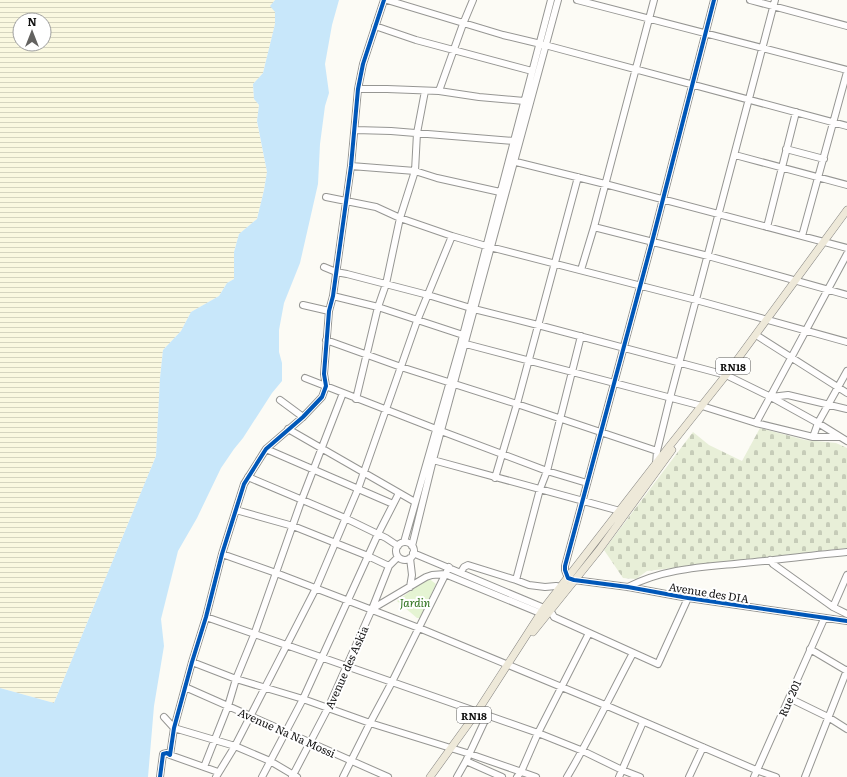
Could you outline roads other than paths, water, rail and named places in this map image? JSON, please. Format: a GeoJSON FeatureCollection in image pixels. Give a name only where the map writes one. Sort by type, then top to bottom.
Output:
{"type":"FeatureCollection","features":[{"type":"Feature","properties":{"kind":"main road","name":"RN18"},"geometry":{"type":"LineString","coordinates":[[430,777],[477,712],[516,652],[547,613],[614,518],[726,375],[847,210]]}},
{"type":"Feature","properties":{"kind":"main road","name":"RN18"},"geometry":{"type":"LineString","coordinates":[[547,613],[560,587],[571,579],[664,462],[702,406]]}},
{"type":"Feature","properties":{"kind":"street"},"geometry":{"type":"LineString","coordinates":[[170,755],[174,728],[185,687],[206,617],[222,554],[244,484],[266,449],[303,417],[322,397],[326,386],[324,374],[329,311],[333,296],[351,166],[358,89],[375,26],[386,0],[510,37],[847,126]]}},
{"type":"Feature","properties":{"kind":"street"},"geometry":{"type":"LineString","coordinates":[[439,91],[473,0]]}},
{"type":"Feature","properties":{"kind":"street"},"geometry":{"type":"LineString","coordinates":[[410,587],[412,575],[412,546],[439,430],[512,160],[542,45],[552,0]]}},
{"type":"Feature","properties":{"kind":"street"},"geometry":{"type":"LineString","coordinates":[[488,247],[500,192],[512,160],[514,141],[532,71],[558,0]]}},
{"type":"Feature","properties":{"kind":"street"},"geometry":{"type":"LineString","coordinates":[[577,0],[847,71],[802,236]]}},
{"type":"Feature","properties":{"kind":"street"},"geometry":{"type":"LineString","coordinates":[[581,270],[594,227],[654,0]]}},
{"type":"Feature","properties":{"kind":"street"},"geometry":{"type":"LineString","coordinates":[[571,579],[565,570],[565,566],[652,242],[714,0]]}},
{"type":"Feature","properties":{"kind":"street"},"geometry":{"type":"LineString","coordinates":[[750,0],[774,3],[847,26]]}},
{"type":"Feature","properties":{"kind":"street"},"geometry":{"type":"LineString","coordinates":[[656,464],[657,451],[670,398],[774,3]]}},
{"type":"Feature","properties":{"kind":"street"},"geometry":{"type":"LineString","coordinates":[[375,26],[416,40],[532,71]]}},
{"type":"Feature","properties":{"kind":"street"},"geometry":{"type":"LineString","coordinates":[[358,89],[439,91],[524,101]]}},
{"type":"Feature","properties":{"kind":"street"},"geometry":{"type":"LineString","coordinates":[[356,399],[378,307],[386,284],[400,218],[415,171],[417,133],[425,91]]}},
{"type":"Feature","properties":{"kind":"street"},"geometry":{"type":"LineString","coordinates":[[767,227],[796,112]]}},
{"type":"Feature","properties":{"kind":"street"},"geometry":{"type":"LineString","coordinates":[[355,130],[417,133],[514,141]]}},
{"type":"Feature","properties":{"kind":"street"},"geometry":{"type":"LineString","coordinates":[[786,149],[824,159]]}},
{"type":"Feature","properties":{"kind":"street"},"geometry":{"type":"LineString","coordinates":[[734,155],[847,185]]}},
{"type":"Feature","properties":{"kind":"street"},"geometry":{"type":"LineString","coordinates":[[512,160],[847,248]]}},
{"type":"Feature","properties":{"kind":"street"},"geometry":{"type":"LineString","coordinates":[[351,166],[415,171],[437,178],[500,192]]}},
{"type":"Feature","properties":{"kind":"street"},"geometry":{"type":"LineString","coordinates":[[495,478],[529,361],[578,177]]}},
{"type":"Feature","properties":{"kind":"street"},"geometry":{"type":"LineString","coordinates":[[326,197],[376,207],[400,218],[488,247],[696,300],[847,342]]}},
{"type":"Feature","properties":{"kind":"street"},"geometry":{"type":"LineString","coordinates":[[594,227],[708,256],[847,295]]}},
{"type":"Feature","properties":{"kind":"street"},"geometry":{"type":"LineString","coordinates":[[160,777],[163,754],[166,753],[204,767],[217,774],[235,746],[316,588],[364,474],[418,321],[452,236]]}},
{"type":"Feature","properties":{"kind":"street"},"geometry":{"type":"LineString","coordinates":[[756,423],[807,331],[847,254]]}},
{"type":"Feature","properties":{"kind":"street"},"geometry":{"type":"LineString","coordinates":[[324,267],[336,272],[428,295],[472,309],[581,336],[726,375],[771,397],[847,441]]}},
{"type":"Feature","properties":{"kind":"street"},"geometry":{"type":"LineString","coordinates":[[333,296],[378,307],[463,335]]}},
{"type":"Feature","properties":{"kind":"street"},"geometry":{"type":"LineString","coordinates":[[303,305],[329,311]]}},
{"type":"Feature","properties":{"kind":"street"},"geometry":{"type":"LineString","coordinates":[[463,343],[463,335],[472,309]]}},
{"type":"Feature","properties":{"kind":"street"},"geometry":{"type":"LineString","coordinates":[[756,335],[847,393]]}},
{"type":"Feature","properties":{"kind":"street"},"geometry":{"type":"LineString","coordinates":[[516,580],[581,336]]}},
{"type":"Feature","properties":{"kind":"street"},"geometry":{"type":"LineString","coordinates":[[326,340],[401,367],[657,451]]}},
{"type":"Feature","properties":{"kind":"street"},"geometry":{"type":"LineString","coordinates":[[463,343],[702,406],[756,423],[813,437],[840,437]]}},
{"type":"Feature","properties":{"kind":"street"},"geometry":{"type":"LineString","coordinates":[[813,437],[818,423],[847,371]]}},
{"type":"Feature","properties":{"kind":"street"},"geometry":{"type":"LineString","coordinates":[[305,378],[356,399],[546,471],[587,483]]}},
{"type":"Feature","properties":{"kind":"street"},"geometry":{"type":"LineString","coordinates":[[204,767],[228,706],[236,679],[254,635],[313,469],[343,393]]}},
{"type":"Feature","properties":{"kind":"street"},"geometry":{"type":"LineString","coordinates":[[771,397],[788,395],[847,409]]}},
{"type":"Feature","properties":{"kind":"street"},"geometry":{"type":"LineString","coordinates":[[280,400],[303,417]]}},
{"type":"Feature","properties":{"kind":"street"},"geometry":{"type":"LineString","coordinates":[[288,430],[415,502]]}},
{"type":"Feature","properties":{"kind":"street"},"geometry":{"type":"LineString","coordinates":[[439,430],[415,502],[404,542],[398,546],[396,552],[398,557],[404,560],[412,556],[449,567],[658,664],[688,598]]}},
{"type":"Feature","properties":{"kind":"street"},"geometry":{"type":"LineString","coordinates":[[266,449],[393,504]]}},
{"type":"Feature","properties":{"kind":"street"},"geometry":{"type":"LineString","coordinates":[[433,460],[620,511]]}},
{"type":"Feature","properties":{"kind":"street"},"geometry":{"type":"LineString","coordinates":[[248,477],[345,518],[378,534],[398,546]]}},
{"type":"Feature","properties":{"kind":"street"},"geometry":{"type":"LineString","coordinates":[[262,777],[303,699],[378,534],[399,492]]}},
{"type":"Feature","properties":{"kind":"street"},"geometry":{"type":"LineString","coordinates":[[236,510],[293,526],[335,542],[389,566]]}},
{"type":"Feature","properties":{"kind":"street"},"geometry":{"type":"LineString","coordinates":[[404,542],[412,546]]}},
{"type":"Feature","properties":{"kind":"street"},"geometry":{"type":"LineString","coordinates":[[628,587],[640,580],[658,574],[698,568],[847,552]]}},
{"type":"Feature","properties":{"kind":"street"},"geometry":{"type":"LineString","coordinates":[[222,554],[276,572],[419,628],[605,705],[756,770],[776,777]]}},
{"type":"Feature","properties":{"kind":"street","name":"Avenue des Askia"},"geometry":{"type":"LineString","coordinates":[[294,776],[347,666],[372,610],[389,566],[398,557]]}},
{"type":"Feature","properties":{"kind":"street"},"geometry":{"type":"LineString","coordinates":[[770,560],[773,564],[833,607],[847,614]]}},
{"type":"Feature","properties":{"kind":"street"},"geometry":{"type":"LineString","coordinates":[[461,572],[464,567],[468,566],[529,585],[560,587]]}},
{"type":"Feature","properties":{"kind":"street"},"geometry":{"type":"LineString","coordinates":[[342,777],[392,682],[449,567]]}},
{"type":"Feature","properties":{"kind":"street"},"geometry":{"type":"LineString","coordinates":[[372,610],[426,577],[445,574],[547,613]]}},
{"type":"Feature","properties":{"kind":"street"},"geometry":{"type":"LineString","coordinates":[[833,607],[847,575]]}},
{"type":"Feature","properties":{"kind":"street","name":"Avenue des DIA"},"geometry":{"type":"LineString","coordinates":[[571,579],[824,619],[847,621]]}},
{"type":"Feature","properties":{"kind":"street"},"geometry":{"type":"LineString","coordinates":[[206,617],[538,733],[583,751],[640,777]]}},
{"type":"Feature","properties":{"kind":"street","name":"Rue 201"},"geometry":{"type":"LineString","coordinates":[[754,777],[824,619]]}},
{"type":"Feature","properties":{"kind":"street"},"geometry":{"type":"LineString","coordinates":[[519,774],[538,733],[589,633]]}},
{"type":"Feature","properties":{"kind":"street"},"geometry":{"type":"LineString","coordinates":[[804,777],[847,670],[810,649]]}},
{"type":"Feature","properties":{"kind":"street"},"geometry":{"type":"LineString","coordinates":[[567,777],[583,751],[605,705],[633,653]]}},
{"type":"Feature","properties":{"kind":"street"},"geometry":{"type":"LineString","coordinates":[[192,662],[236,679],[303,699],[370,723],[470,754],[519,774],[536,777]]}},
{"type":"Feature","properties":{"kind":"street","name":"Avenue Na Na Mossi"},"geometry":{"type":"LineString","coordinates":[[185,687],[388,777]]}},
{"type":"Feature","properties":{"kind":"street"},"geometry":{"type":"LineString","coordinates":[[789,698],[828,716],[847,729]]}},
{"type":"Feature","properties":{"kind":"street"},"geometry":{"type":"LineString","coordinates":[[457,777],[470,754],[487,716]]}},
{"type":"Feature","properties":{"kind":"street"},"geometry":{"type":"LineString","coordinates":[[164,717],[174,728],[235,746],[270,761],[294,776]]}},
{"type":"Feature","properties":{"kind":"street"},"geometry":{"type":"LineString","coordinates":[[619,777],[643,722]]}},
{"type":"Feature","properties":{"kind":"street"},"geometry":{"type":"LineString","coordinates":[[689,777],[703,747]]}},
{"type":"Feature","properties":{"kind":"street"},"geometry":{"type":"LineString","coordinates":[[466,761],[502,777]]}},
{"type":"Feature","properties":{"kind":"water"},"geometry":{"type":"Polygon","coordinates":[[[275,0],[339,0],[332,25],[325,64],[329,93],[325,106],[320,144],[318,184],[300,263],[284,303],[279,330],[279,352],[282,363],[282,381],[272,393],[243,438],[221,468],[197,518],[178,551],[161,619],[164,646],[154,706],[148,777],[0,777],[0,688],[54,703],[156,456],[163,350],[181,331],[191,312],[219,296],[227,283],[234,279],[234,252],[239,234],[257,219],[267,172],[257,121],[259,105],[254,99],[253,84],[263,73],[275,24],[275,12],[270,6],[275,0]]]}},
{"type":"Feature","properties":{"kind":"park label","name":"Jardin"},"geometry":{"type":"Point","coordinates":[415,602]}}]}
